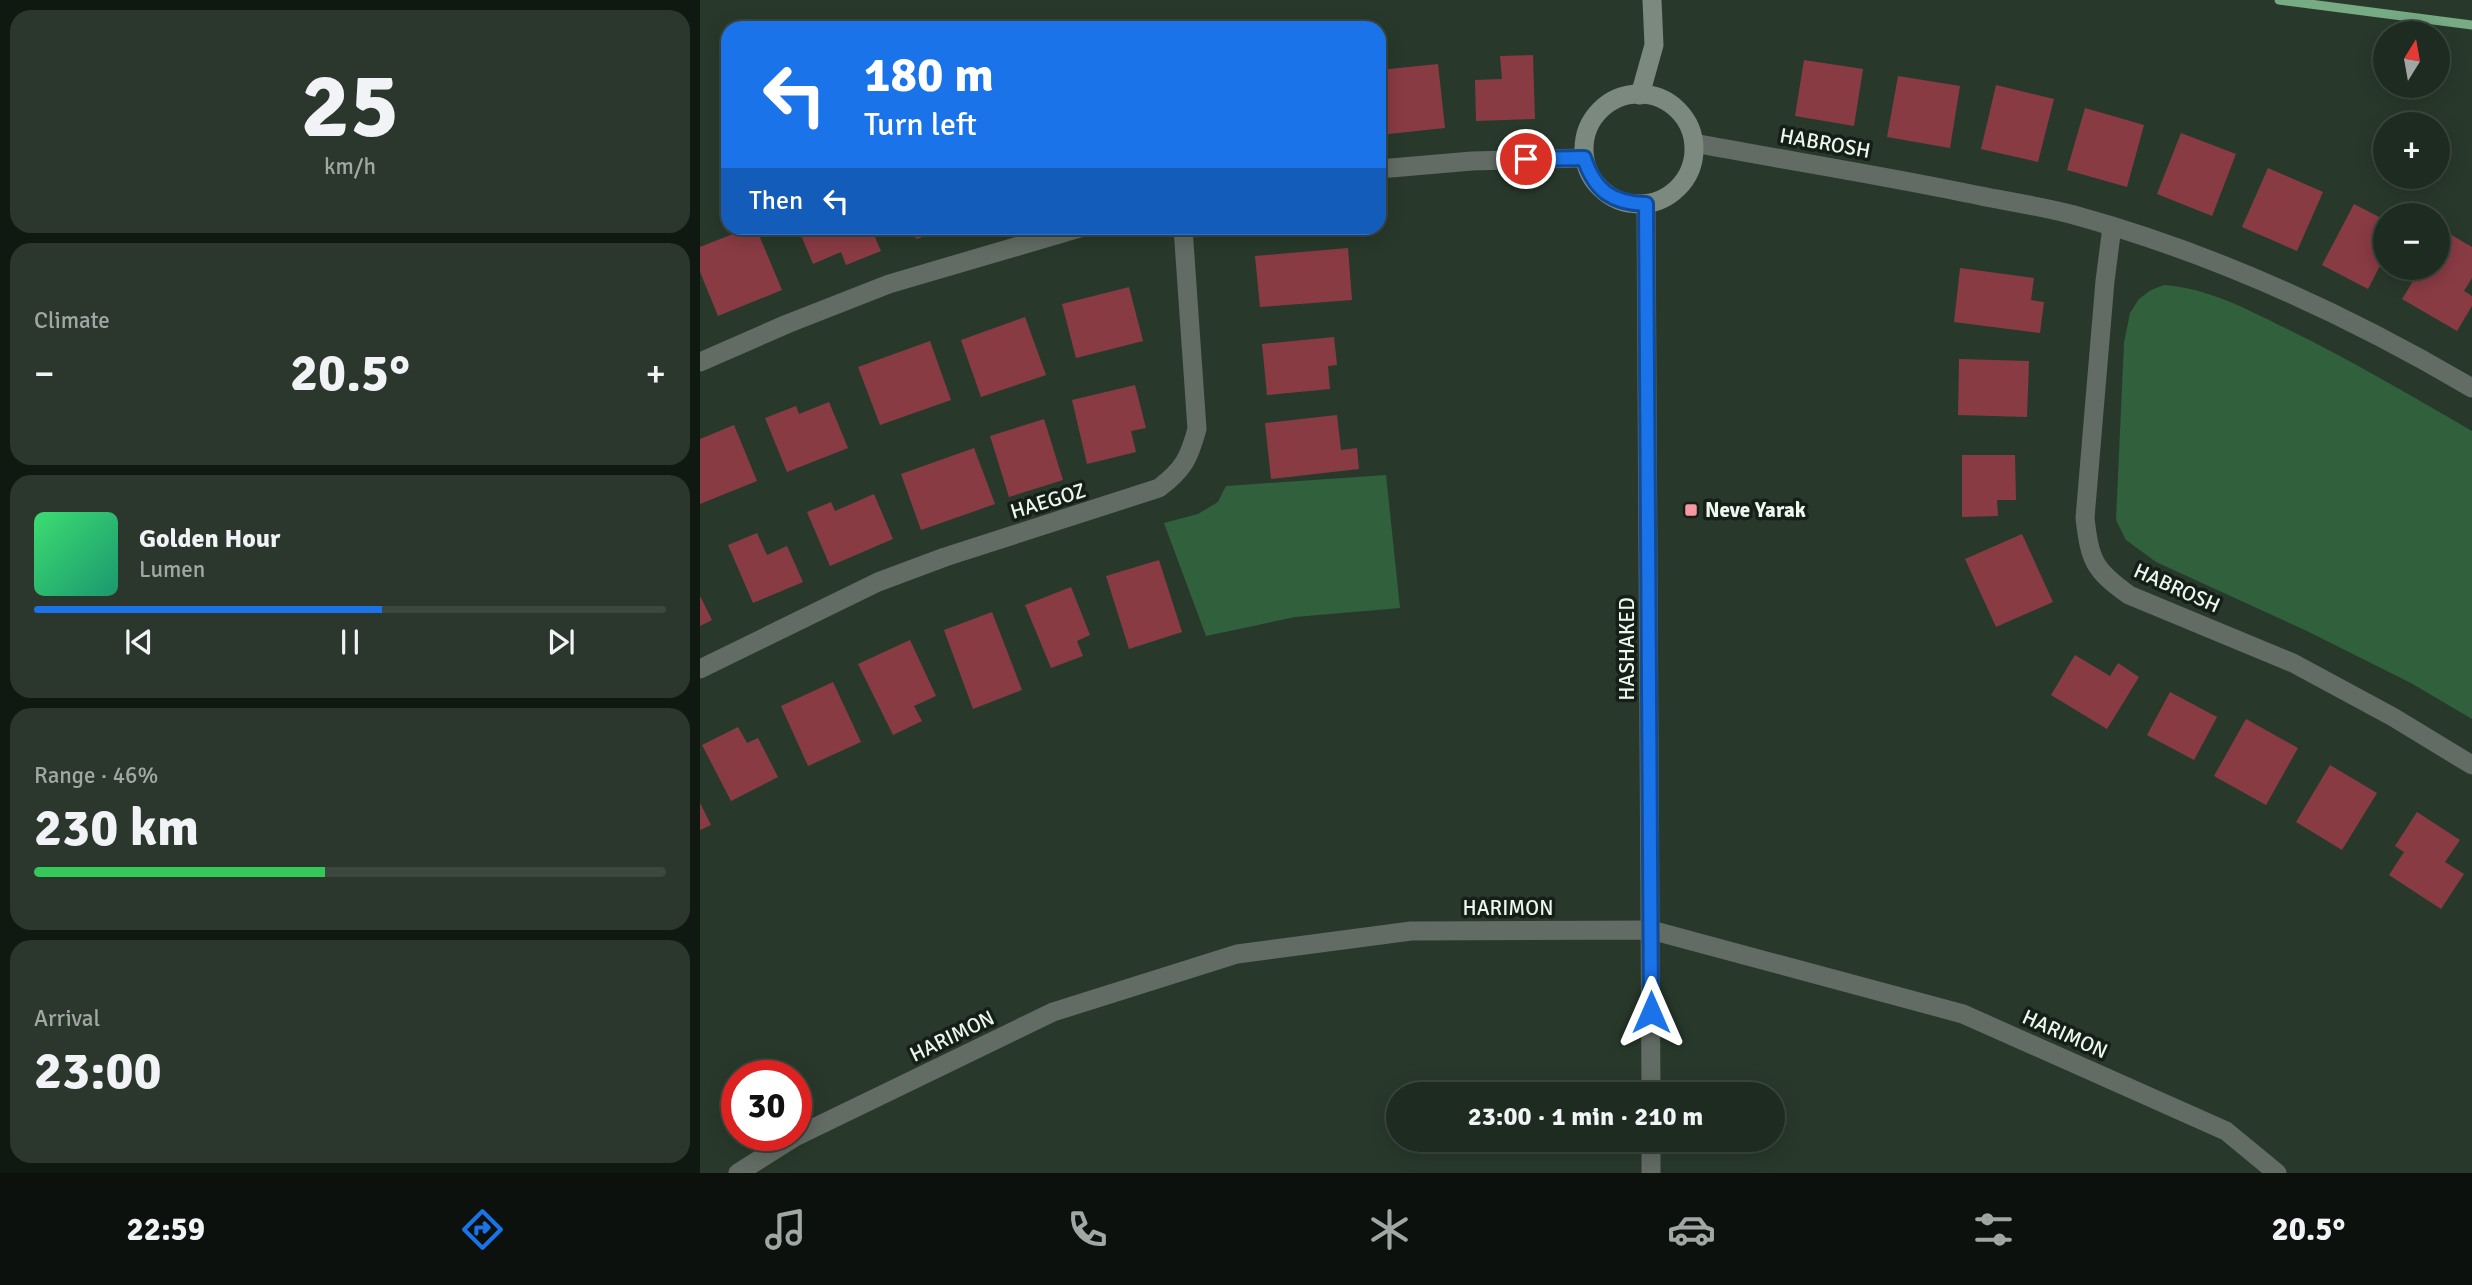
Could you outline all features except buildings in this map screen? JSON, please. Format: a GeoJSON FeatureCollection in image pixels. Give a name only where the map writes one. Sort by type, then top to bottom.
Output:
{"type":"FeatureCollection","features":[{"type":"Feature","properties":{"kind":"main road"},"geometry":{"type":"LineString","coordinates":[[1640,95],[1654,46],[1652,0]]}},
{"type":"Feature","properties":{"kind":"main road"},"geometry":{"type":"LineString","coordinates":[[1632,94],[1649,95],[1666,101],[1680,111],[1689,126],[1694,143],[1693,160],[1677,190],[1663,199],[1646,204],[1629,204],[1613,198],[1599,188],[1589,174],[1584,158],[1584,140],[1600,109],[1615,99],[1632,94]]}},
{"type":"Feature","properties":{"kind":"street","name":"HABROSH"},"geometry":{"type":"LineString","coordinates":[[1694,143],[1949,189],[2072,215],[2187,250],[2249,274],[2412,353],[2472,388]]}},
{"type":"Feature","properties":{"kind":"street"},"geometry":{"type":"LineString","coordinates":[[1386,168],[1472,161],[1584,158]]}},
{"type":"Feature","properties":{"kind":"street","name":"HASHAKED"},"geometry":{"type":"LineString","coordinates":[[1646,204],[1651,1082]]}},
{"type":"Feature","properties":{"kind":"street","name":"HABROSH"},"geometry":{"type":"LineString","coordinates":[[2112,227],[2085,518],[2088,544],[2095,564],[2106,579],[2129,595],[2292,663],[2393,717],[2472,765]]}},
{"type":"Feature","properties":{"kind":"street"},"geometry":{"type":"LineString","coordinates":[[700,362],[889,284],[1056,235]]}},
{"type":"Feature","properties":{"kind":"street","name":"HAEGOZ"},"geometry":{"type":"LineString","coordinates":[[700,669],[877,582],[945,557],[1159,488],[1178,474],[1190,456],[1197,429],[1183,235]]}},
{"type":"Feature","properties":{"kind":"street","name":"HARIMON"},"geometry":{"type":"LineString","coordinates":[[738,1173],[795,1137],[1053,1012],[1237,954],[1411,931],[1651,930],[1963,1014],[2226,1131],[2277,1173]]}},
{"type":"Feature","properties":{"kind":"street"},"geometry":{"type":"LineString","coordinates":[[1651,1152],[1651,1173]]}},
{"type":"Feature","properties":{"kind":"green space"},"geometry":{"type":"Polygon","coordinates":[[[2164,285],[2196,290],[2256,314],[2356,365],[2472,431],[2472,719],[2411,683],[2307,631],[2156,562],[2126,540],[2116,520],[2124,343],[2130,313],[2139,299],[2164,285]]]}},
{"type":"Feature","properties":{"kind":"green space"},"geometry":{"type":"Polygon","coordinates":[[[1386,475],[1400,608],[1295,617],[1206,636],[1164,523],[1198,514],[1218,502],[1226,486],[1386,475]]]}},
{"type":"Feature","properties":{"kind":"waterway"},"geometry":{"type":"LineString","coordinates":[[2279,0],[2472,25]]}},
{"type":"Feature","properties":{"kind":"place","name":"Neve Yarak"},"geometry":{"type":"Point","coordinates":[1691,510]}},
{"type":"Feature","properties":{"kind":"route"},"geometry":{"type":"LineString","coordinates":[[1526,159],[1584,158],[1589,174],[1599,188],[1613,198],[1629,204],[1646,204],[1651,1012]]}}]}
